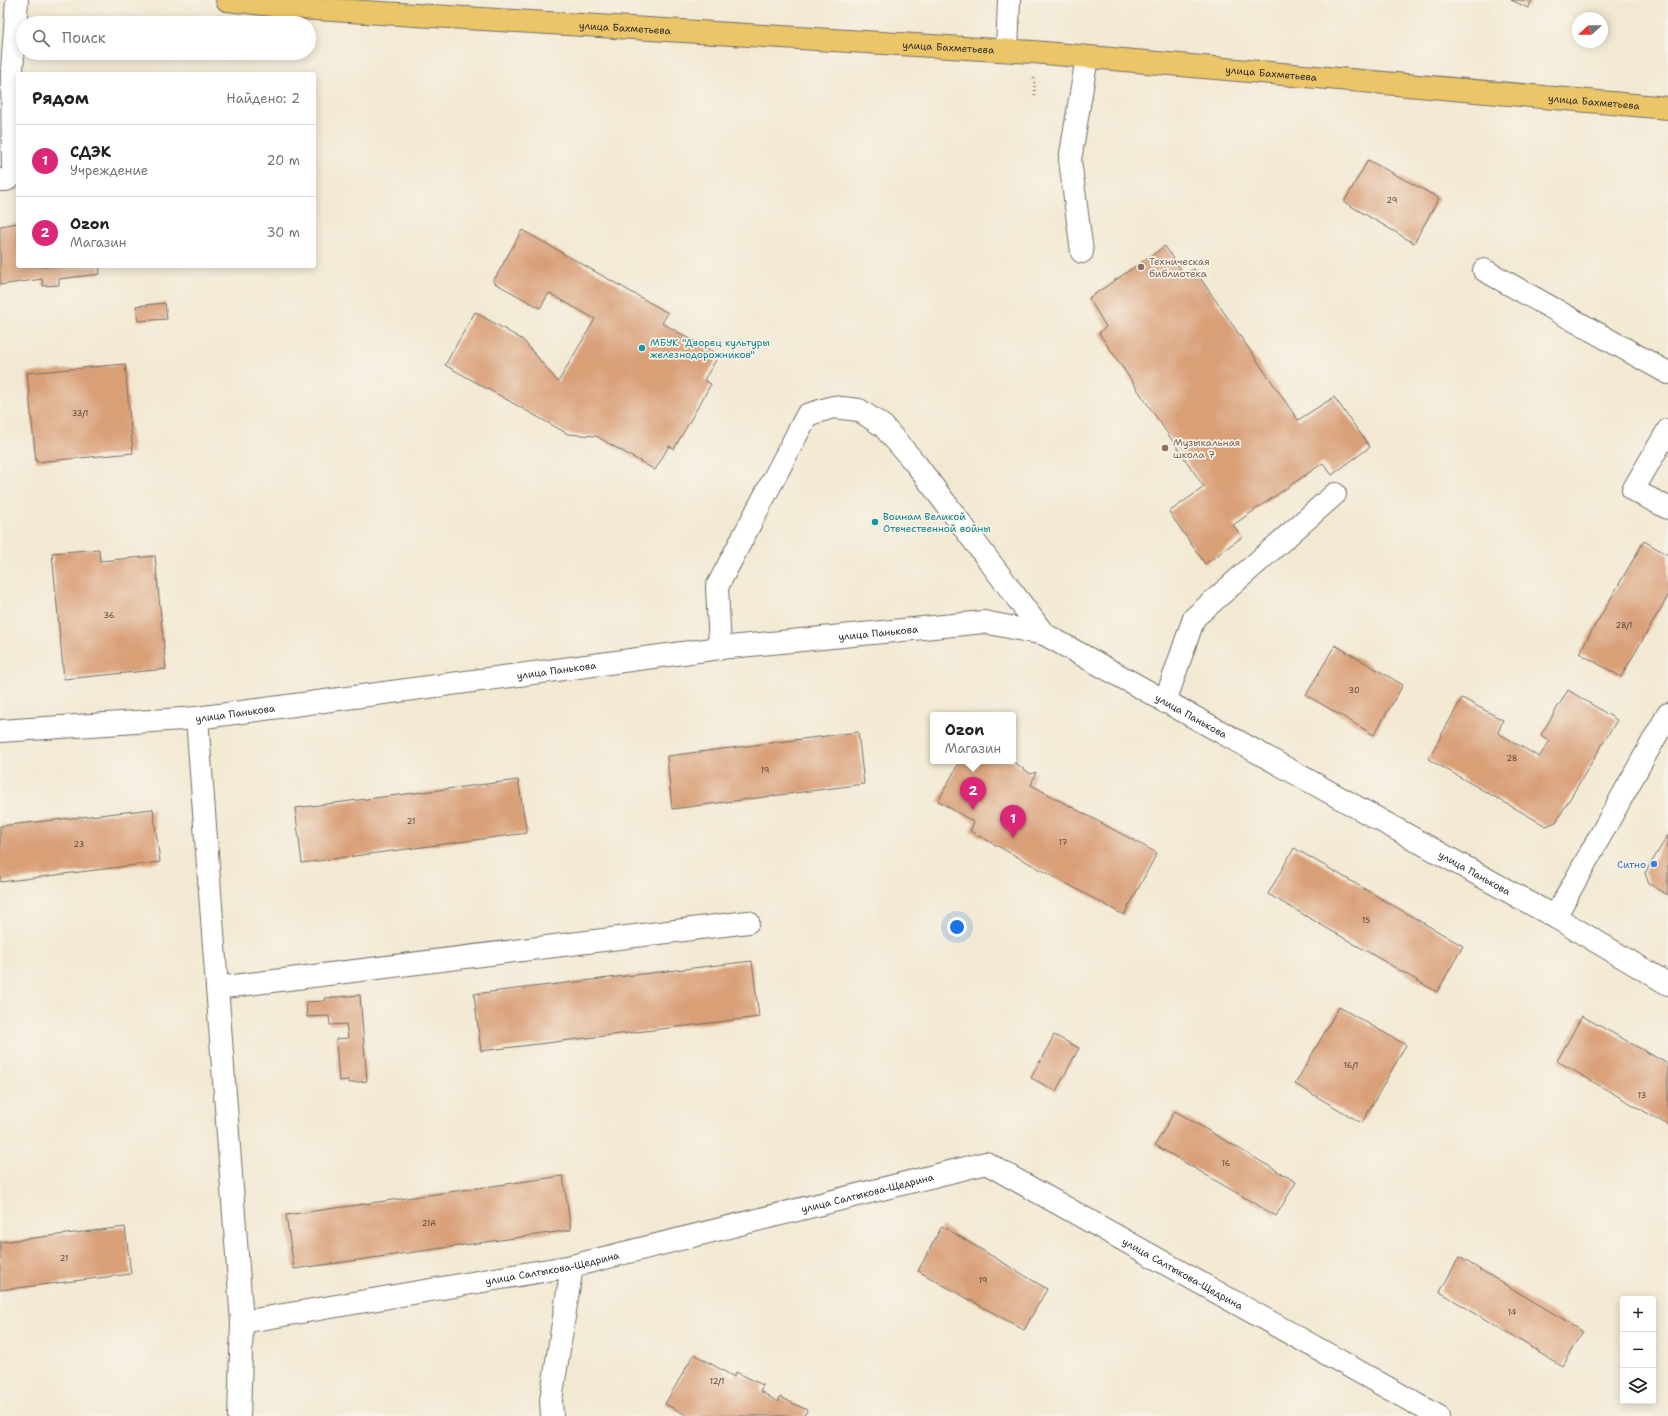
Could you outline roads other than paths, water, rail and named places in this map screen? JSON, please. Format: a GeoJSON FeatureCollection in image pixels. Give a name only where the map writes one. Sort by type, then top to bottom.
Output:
{"type":"FeatureCollection","features":[{"type":"Feature","properties":{"kind":"main road","name":"улица Бахметьева"},"geometry":{"type":"LineString","coordinates":[[227,0],[299,8],[1007,50],[1668,108]]}},
{"type":"Feature","properties":{"kind":"street"},"geometry":{"type":"LineString","coordinates":[[0,180],[6,180],[13,175],[12,70],[17,0]]}},
{"type":"Feature","properties":{"kind":"street"},"geometry":{"type":"LineString","coordinates":[[1007,50],[1009,0]]}},
{"type":"Feature","properties":{"kind":"street"},"geometry":{"type":"LineString","coordinates":[[1082,252],[1070,160],[1087,57]]}},
{"type":"Feature","properties":{"kind":"street"},"geometry":{"type":"LineString","coordinates":[[1484,270],[1668,373]]}},
{"type":"Feature","properties":{"kind":"street"},"geometry":{"type":"LineString","coordinates":[[720,648],[717,587],[807,415],[833,407],[859,410],[884,426],[916,464],[1044,634]]}},
{"type":"Feature","properties":{"kind":"street"},"geometry":{"type":"LineString","coordinates":[[1668,430],[1633,490],[1668,508]]}},
{"type":"Feature","properties":{"kind":"street"},"geometry":{"type":"LineString","coordinates":[[1165,702],[1194,618],[1335,494]]}},
{"type":"Feature","properties":{"kind":"street","name":"улица Панькова"},"geometry":{"type":"LineString","coordinates":[[0,731],[197,718],[720,648],[984,622],[1044,634],[1555,917],[1668,984]]}},
{"type":"Feature","properties":{"kind":"street"},"geometry":{"type":"LineString","coordinates":[[1555,917],[1668,714]]}},
{"type":"Feature","properties":{"kind":"street"},"geometry":{"type":"LineString","coordinates":[[197,718],[242,1322],[239,1416]]}},
{"type":"Feature","properties":{"kind":"street"},"geometry":{"type":"LineString","coordinates":[[217,988],[748,922]]}},
{"type":"Feature","properties":{"kind":"street","name":"улица Салтыкова-Щедрина"},"geometry":{"type":"LineString","coordinates":[[242,1322],[572,1266],[986,1163],[1438,1416]]}},
{"type":"Feature","properties":{"kind":"street"},"geometry":{"type":"LineString","coordinates":[[552,1416],[551,1400],[572,1266]]}},
{"type":"Feature","properties":{"kind":"place","name":"Техническая библиотека"},"geometry":{"type":"Point","coordinates":[1141,267]}},
{"type":"Feature","properties":{"kind":"place","name":"МБУК \"Дворец культуры железнодорожников\""},"geometry":{"type":"Point","coordinates":[642,348]}},
{"type":"Feature","properties":{"kind":"place","name":"Музыкальная школа 7"},"geometry":{"type":"Point","coordinates":[1165,448]}},
{"type":"Feature","properties":{"kind":"place","name":"Воинам Великой Отечественной войны"},"geometry":{"type":"Point","coordinates":[875,522]}},
{"type":"Feature","properties":{"kind":"place","name":"Ozon"},"geometry":{"type":"Point","coordinates":[973,810]}},
{"type":"Feature","properties":{"kind":"place","name":"СДЭК"},"geometry":{"type":"Point","coordinates":[1013,838]}},
{"type":"Feature","properties":{"kind":"place","name":"Ситно"},"geometry":{"type":"Point","coordinates":[1654,864]}}]}
